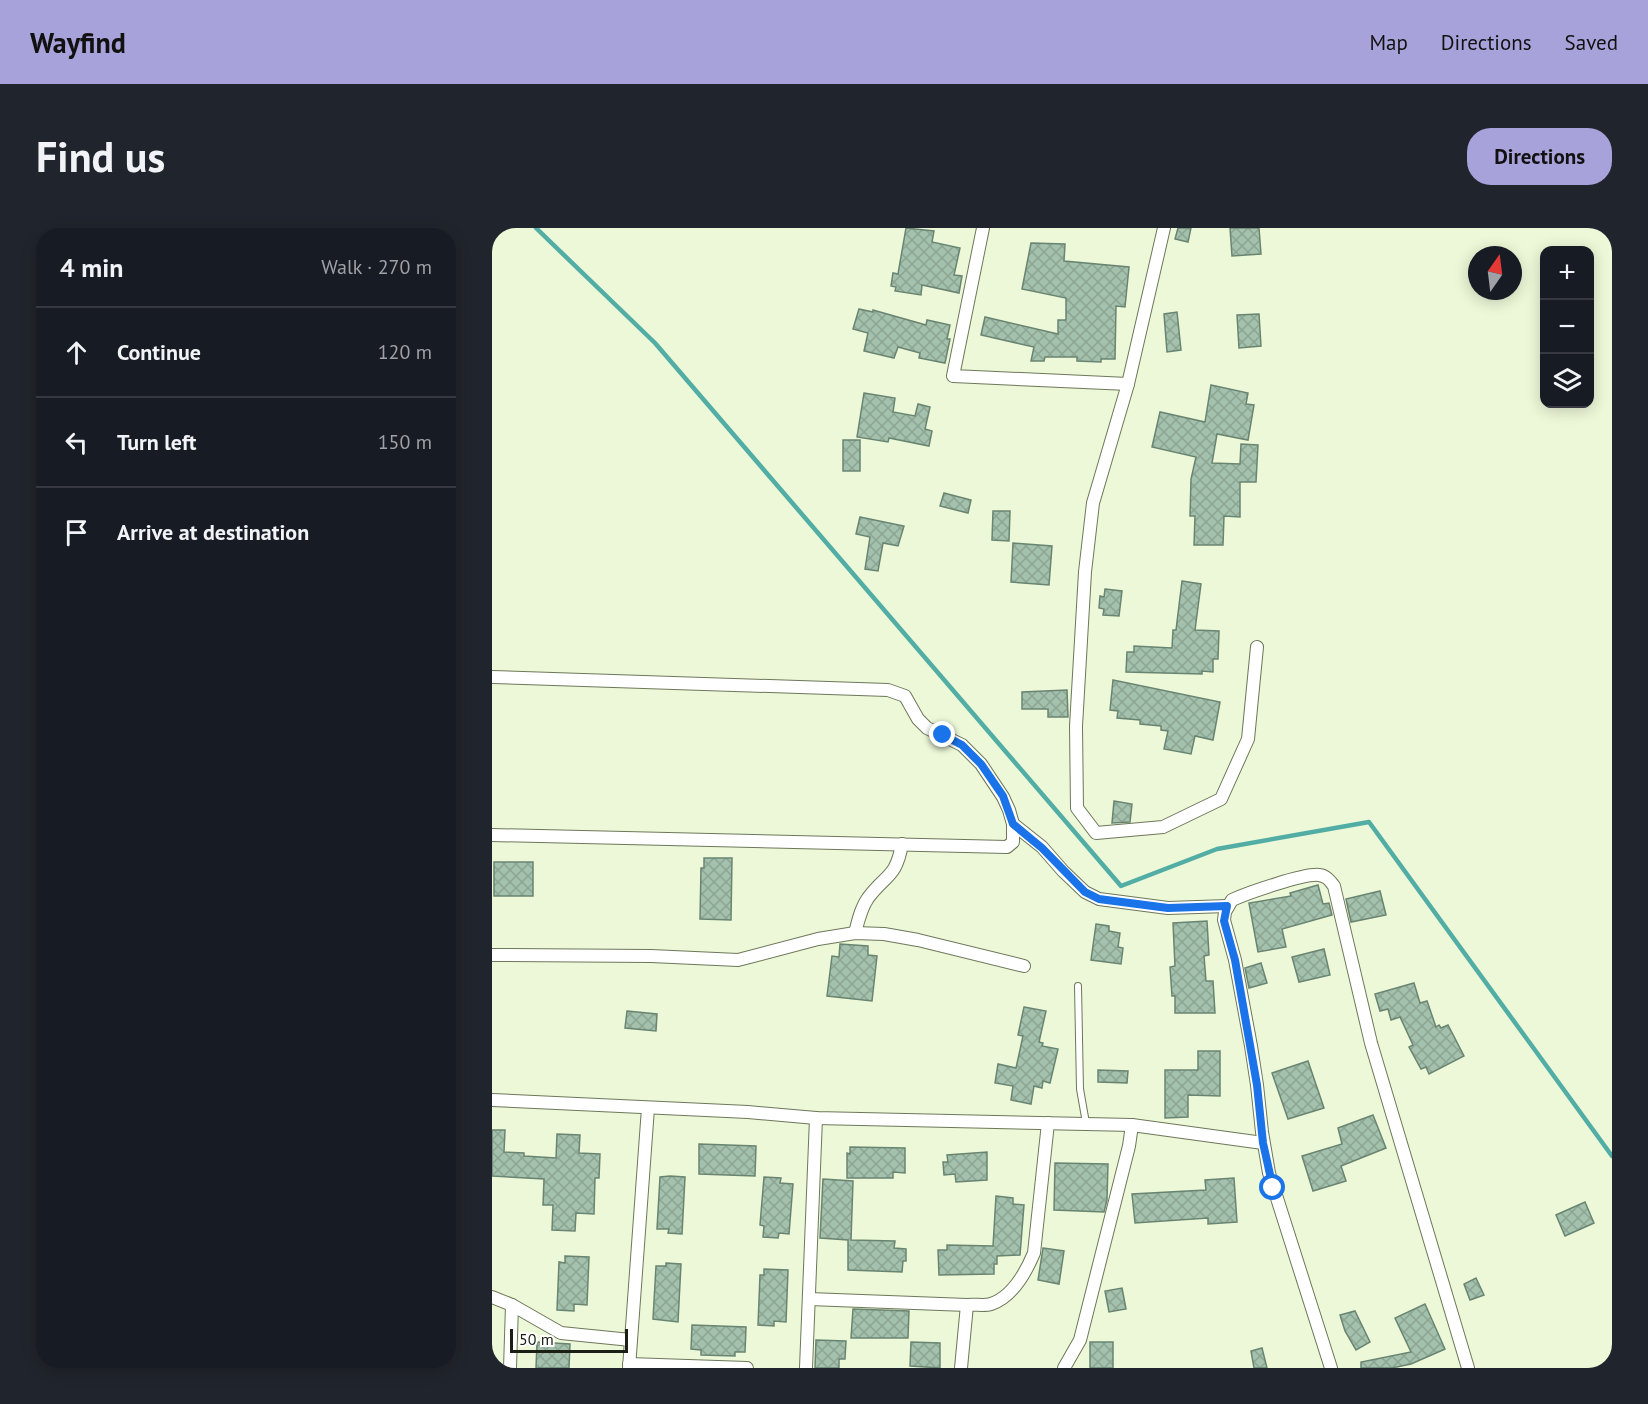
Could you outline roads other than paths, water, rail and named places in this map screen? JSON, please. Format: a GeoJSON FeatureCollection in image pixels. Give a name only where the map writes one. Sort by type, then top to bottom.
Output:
{"type":"FeatureCollection","features":[{"type":"Feature","properties":{"kind":"street"},"geometry":{"type":"LineString","coordinates":[[983,228],[953,376],[1128,384]]}},
{"type":"Feature","properties":{"kind":"street"},"geometry":{"type":"LineString","coordinates":[[1164,228],[1128,384],[1093,503],[1085,572],[1077,716],[1077,808],[1096,833],[1163,827],[1221,799],[1248,739],[1257,647]]}},
{"type":"Feature","properties":{"kind":"street"},"geometry":{"type":"LineString","coordinates":[[492,677],[888,690],[905,696],[918,719],[927,728],[962,745],[981,764],[1003,796],[1013,824],[1013,842],[1007,847],[492,835]]}},
{"type":"Feature","properties":{"kind":"street"},"geometry":{"type":"LineString","coordinates":[[1013,824],[1042,848],[1085,892],[1099,899],[1168,908],[1227,906]]}},
{"type":"Feature","properties":{"kind":"street"},"geometry":{"type":"LineString","coordinates":[[855,933],[866,900],[892,874],[899,862],[902,844]]}},
{"type":"Feature","properties":{"kind":"street"},"geometry":{"type":"LineString","coordinates":[[1331,1368],[1273,1188],[1263,1143],[1251,1046],[1235,960],[1224,921],[1227,906],[1232,900],[1304,877],[1318,875],[1328,878],[1334,886],[1371,1043],[1468,1368]]}},
{"type":"Feature","properties":{"kind":"street"},"geometry":{"type":"LineString","coordinates":[[492,955],[651,956],[738,960],[819,939],[855,933],[884,934],[918,940],[1024,966]]}},
{"type":"Feature","properties":{"kind":"street"},"geometry":{"type":"LineString","coordinates":[[492,1100],[748,1112],[816,1118],[1132,1125],[1263,1143]]}},
{"type":"Feature","properties":{"kind":"street"},"geometry":{"type":"LineString","coordinates":[[648,1108],[629,1366],[747,1368]]}},
{"type":"Feature","properties":{"kind":"street"},"geometry":{"type":"LineString","coordinates":[[796,1368],[806,1368],[816,1118]]}},
{"type":"Feature","properties":{"kind":"street"},"geometry":{"type":"LineString","coordinates":[[809,1299],[992,1304],[1013,1289],[1026,1273],[1034,1253],[1048,1123]]}},
{"type":"Feature","properties":{"kind":"street"},"geometry":{"type":"LineString","coordinates":[[1064,1368],[1080,1340],[1129,1146],[1132,1125]]}},
{"type":"Feature","properties":{"kind":"street"},"geometry":{"type":"LineString","coordinates":[[492,1297],[512,1305],[561,1333],[631,1340]]}},
{"type":"Feature","properties":{"kind":"street"},"geometry":{"type":"LineString","coordinates":[[510,1368],[512,1305]]}},
{"type":"Feature","properties":{"kind":"street"},"geometry":{"type":"LineString","coordinates":[[962,1368],[967,1305]]}},
{"type":"Feature","properties":{"kind":"lane"},"geometry":{"type":"LineString","coordinates":[[1078,986],[1080,1089],[1086,1123]]}},
{"type":"Feature","properties":{"kind":"waterway"},"geometry":{"type":"LineString","coordinates":[[536,228],[655,343],[1121,886],[1217,849],[1369,822],[1612,1156]]}}]}
